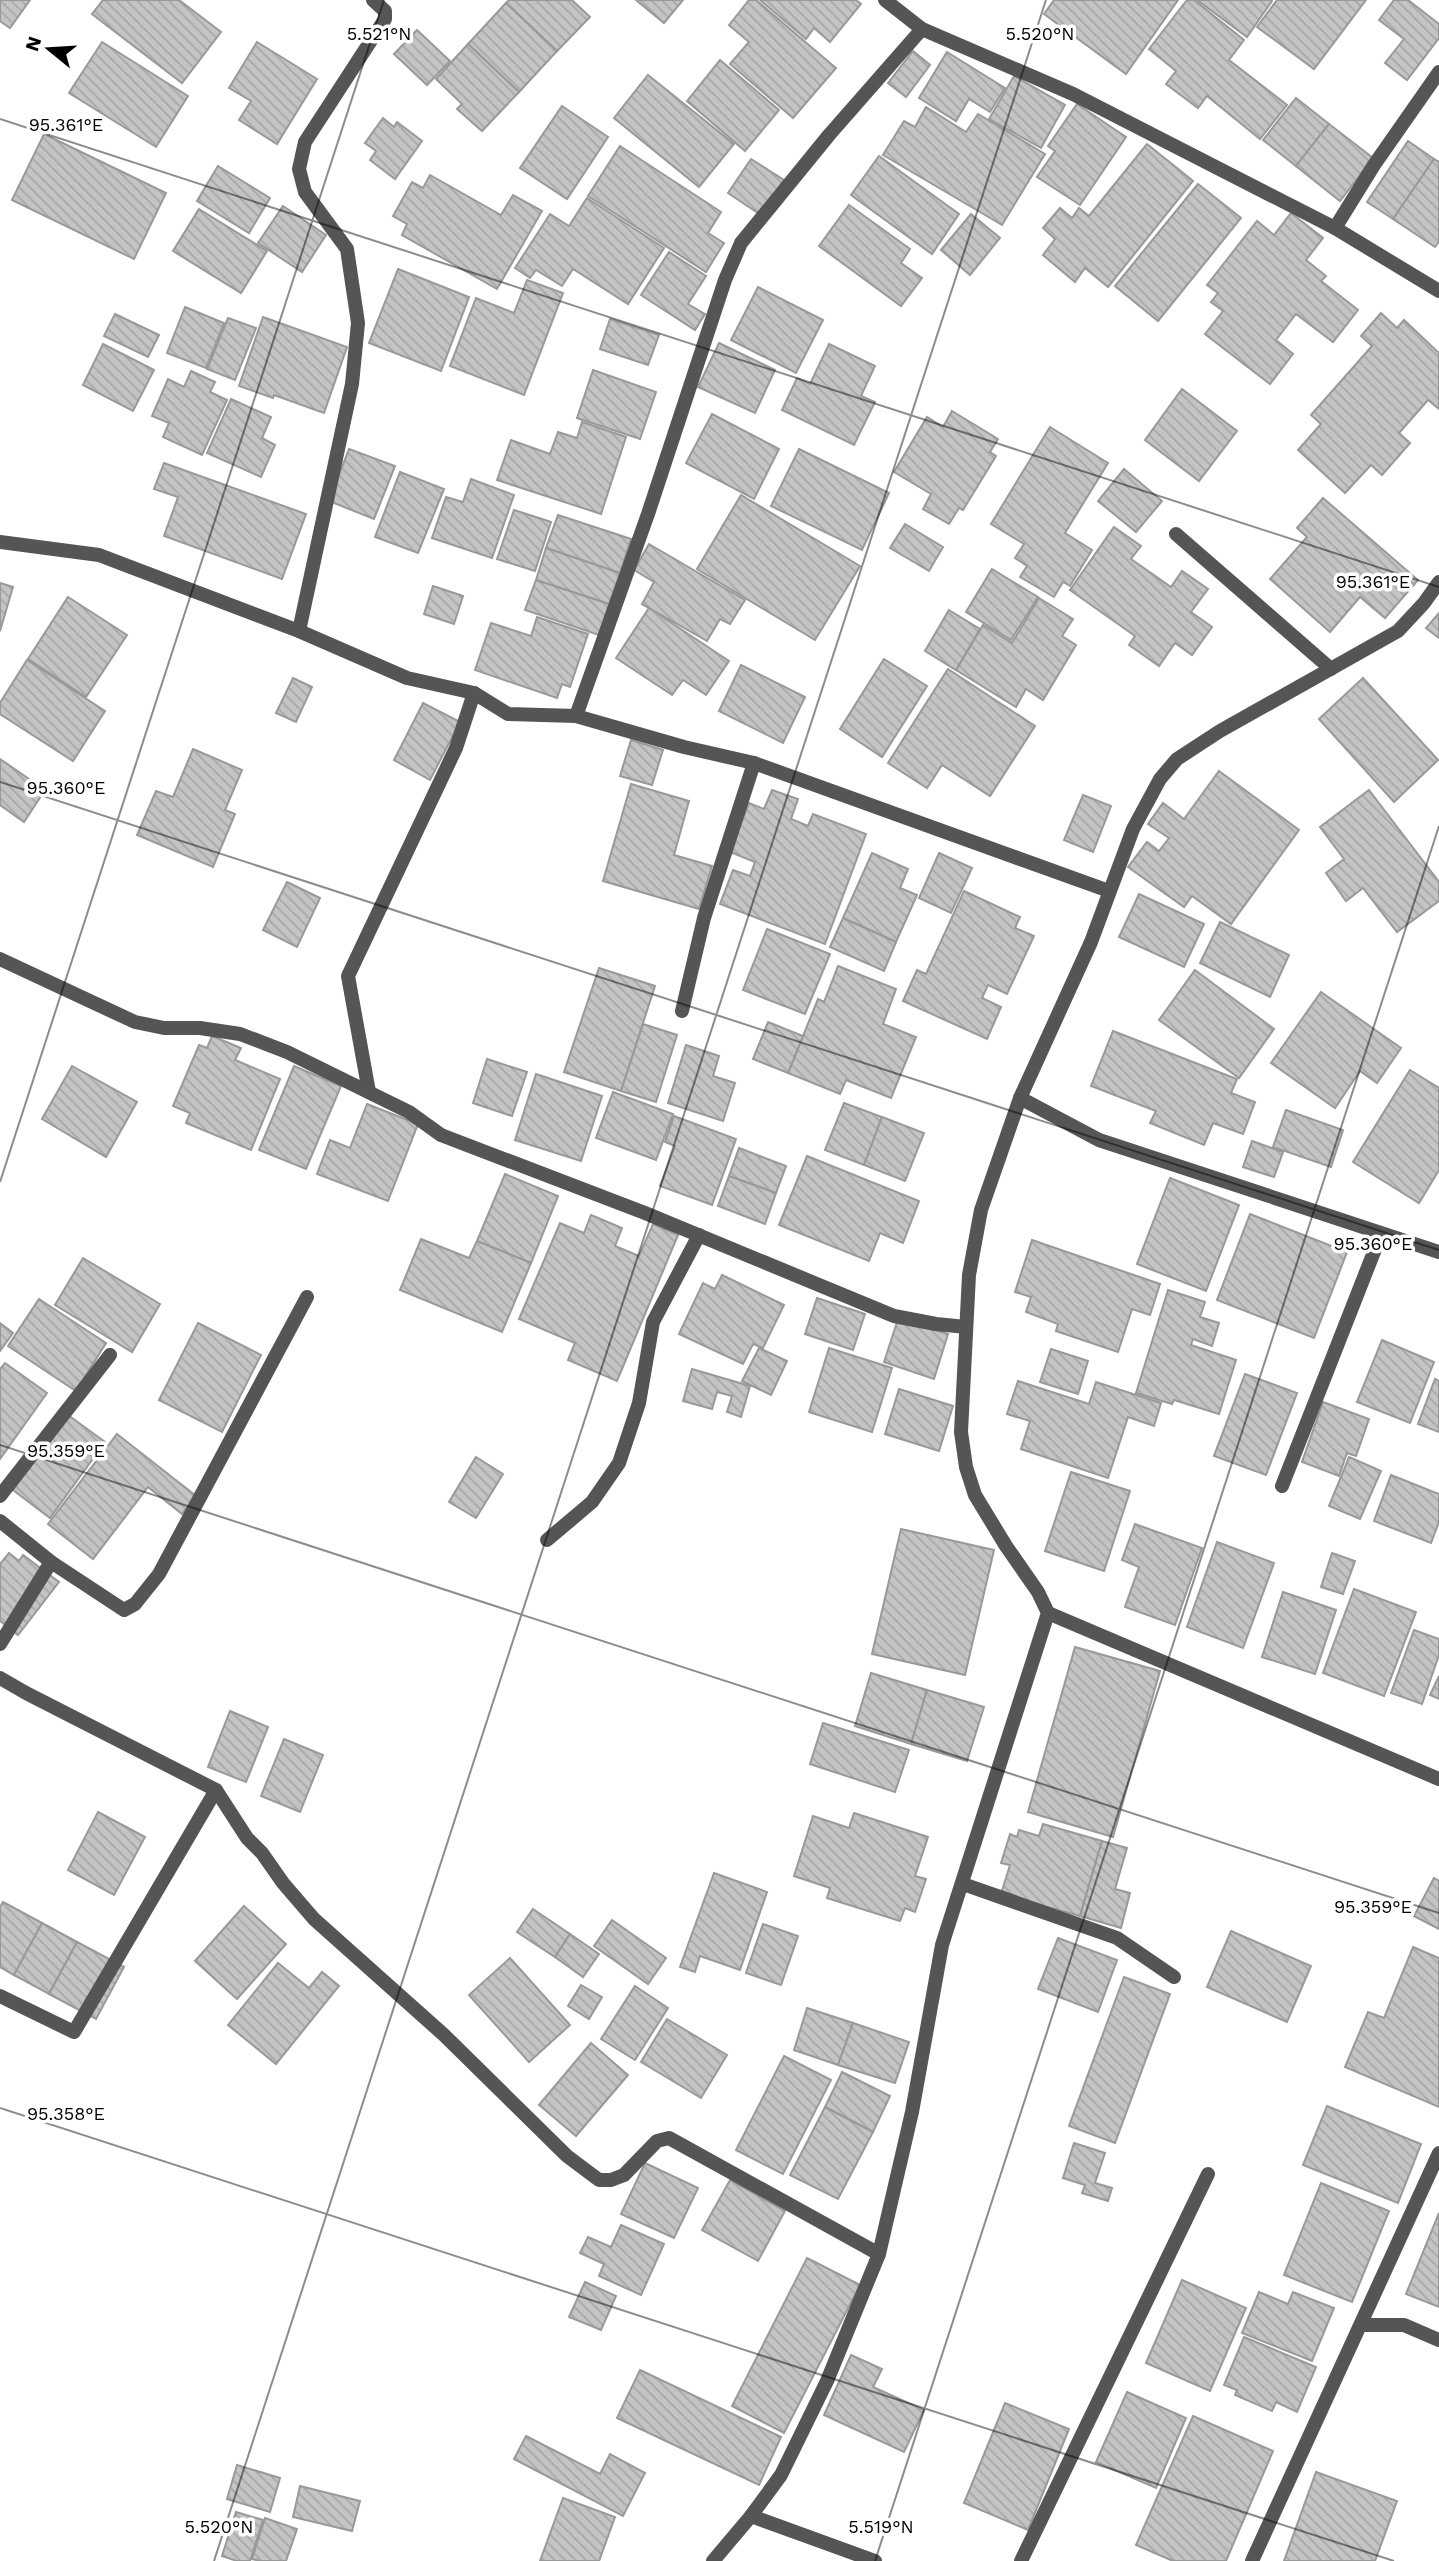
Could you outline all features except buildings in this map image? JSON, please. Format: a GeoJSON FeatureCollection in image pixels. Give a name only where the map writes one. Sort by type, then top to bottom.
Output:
{"type":"FeatureCollection","features":[{"type":"Feature","properties":{"kind":"street"},"geometry":{"type":"LineString","coordinates":[[299,631],[352,384],[358,323],[347,249],[304,192],[299,169],[305,142],[385,19],[384,11],[373,0]]}},
{"type":"Feature","properties":{"kind":"street"},"geometry":{"type":"LineString","coordinates":[[885,0],[922,29],[1073,94],[1335,228],[1439,291]]}},
{"type":"Feature","properties":{"kind":"street"},"geometry":{"type":"LineString","coordinates":[[576,716],[648,514],[724,280],[741,243],[829,135],[922,29]]}},
{"type":"Feature","properties":{"kind":"street"},"geometry":{"type":"LineString","coordinates":[[1335,228],[1374,165],[1439,72]]}},
{"type":"Feature","properties":{"kind":"street"},"geometry":{"type":"LineString","coordinates":[[1177,534],[1331,669]]}},
{"type":"Feature","properties":{"kind":"street"},"geometry":{"type":"LineString","coordinates":[[0,542],[99,555],[299,631],[407,678],[474,694],[508,714],[576,716],[684,747],[754,763],[1109,891]]}},
{"type":"Feature","properties":{"kind":"street"},"geometry":{"type":"LineString","coordinates":[[1439,582],[1398,631],[1220,731],[1177,760],[1160,779],[1133,829],[1091,942],[1020,1098],[981,1210],[970,1275],[961,1432],[966,1467],[975,1496],[1038,1592],[1048,1613],[1439,1779]]}},
{"type":"Feature","properties":{"kind":"street"},"geometry":{"type":"LineString","coordinates":[[369,1092],[348,976],[456,748],[474,694]]}},
{"type":"Feature","properties":{"kind":"street"},"geometry":{"type":"LineString","coordinates":[[682,1010],[704,918],[754,763]]}},
{"type":"Feature","properties":{"kind":"street"},"geometry":{"type":"LineString","coordinates":[[0,959],[135,1022],[164,1028],[200,1028],[240,1034],[286,1052],[409,1112],[440,1135],[699,1235],[894,1316],[967,1327]]}},
{"type":"Feature","properties":{"kind":"street"},"geometry":{"type":"LineString","coordinates":[[1020,1098],[1099,1140],[1439,1252]]}},
{"type":"Feature","properties":{"kind":"street"},"geometry":{"type":"LineString","coordinates":[[1282,1486],[1381,1234]]}},
{"type":"Feature","properties":{"kind":"street"},"geometry":{"type":"LineString","coordinates":[[547,1540],[592,1502],[619,1463],[639,1403],[653,1322],[699,1235]]}},
{"type":"Feature","properties":{"kind":"street"},"geometry":{"type":"LineString","coordinates":[[0,1521],[51,1562],[124,1610],[135,1604],[159,1574],[307,1297]]}},
{"type":"Feature","properties":{"kind":"street"},"geometry":{"type":"LineString","coordinates":[[0,1496],[110,1355]]}},
{"type":"Feature","properties":{"kind":"street"},"geometry":{"type":"LineString","coordinates":[[0,1644],[51,1562]]}},
{"type":"Feature","properties":{"kind":"street"},"geometry":{"type":"LineString","coordinates":[[713,2561],[751,2516],[786,2463],[827,2381],[879,2254],[912,2112],[942,1945],[1048,1613]]}},
{"type":"Feature","properties":{"kind":"street"},"geometry":{"type":"LineString","coordinates":[[0,1678],[216,1790],[247,1838],[314,1919],[444,2035],[568,2156],[600,2179],[611,2180],[624,2175],[657,2141],[669,2138],[879,2254]]}},
{"type":"Feature","properties":{"kind":"street"},"geometry":{"type":"LineString","coordinates":[[0,1996],[74,2032],[216,1790]]}},
{"type":"Feature","properties":{"kind":"street"},"geometry":{"type":"LineString","coordinates":[[963,1884],[1117,1938],[1174,1977]]}},
{"type":"Feature","properties":{"kind":"street"},"geometry":{"type":"LineString","coordinates":[[1252,2561],[1439,2153]]}},
{"type":"Feature","properties":{"kind":"street"},"geometry":{"type":"LineString","coordinates":[[1021,2561],[1208,2174]]}},
{"type":"Feature","properties":{"kind":"street"},"geometry":{"type":"LineString","coordinates":[[1361,2325],[1404,2325],[1439,2340]]}},
{"type":"Feature","properties":{"kind":"street"},"geometry":{"type":"LineString","coordinates":[[751,2516],[875,2561]]}}]}
